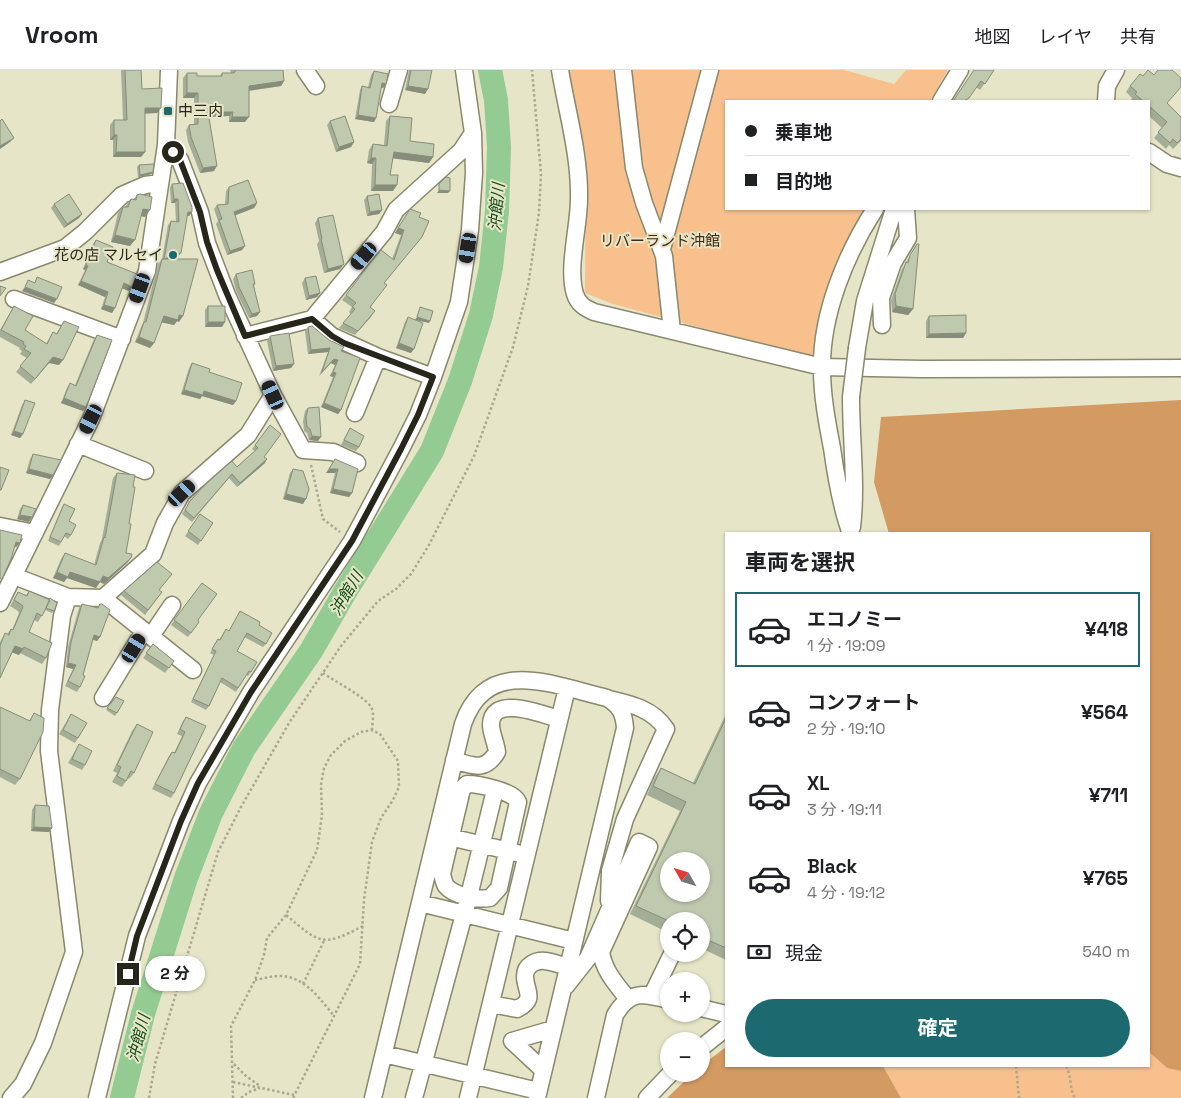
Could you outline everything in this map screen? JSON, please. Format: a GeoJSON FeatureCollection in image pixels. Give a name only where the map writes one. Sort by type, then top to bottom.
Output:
{"type":"FeatureCollection","features":[{"type":"Feature","properties":{"kind":"street"},"geometry":{"type":"LineString","coordinates":[[0,603],[91,419],[147,271],[166,145],[169,70]]}},
{"type":"Feature","properties":{"kind":"street"},"geometry":{"type":"LineString","coordinates":[[305,70],[316,86]]}},
{"type":"Feature","properties":{"kind":"street"},"geometry":{"type":"LineString","coordinates":[[389,104],[399,70]]}},
{"type":"Feature","properties":{"kind":"street"},"geometry":{"type":"LineString","coordinates":[[97,1098],[137,936],[181,821],[198,783],[251,692],[352,541],[414,424],[433,377],[459,302],[470,230],[474,173],[473,133],[464,70]]}},
{"type":"Feature","properties":{"kind":"street"},"geometry":{"type":"LineString","coordinates":[[560,70],[578,171],[579,200],[572,280],[575,296],[584,308],[608,316],[822,367],[922,369],[1181,368]]}},
{"type":"Feature","properties":{"kind":"street"},"geometry":{"type":"LineString","coordinates":[[623,70],[634,168],[644,203],[662,249],[672,331]]}},
{"type":"Feature","properties":{"kind":"street"},"geometry":{"type":"LineString","coordinates":[[662,249],[710,70]]}},
{"type":"Feature","properties":{"kind":"street"},"geometry":{"type":"LineString","coordinates":[[942,100],[960,70]]}},
{"type":"Feature","properties":{"kind":"street"},"geometry":{"type":"LineString","coordinates":[[1106,100],[1107,86],[1116,70]]}},
{"type":"Feature","properties":{"kind":"street"},"geometry":{"type":"LineString","coordinates":[[245,336],[312,319],[384,232],[396,210],[461,151],[473,133]]}},
{"type":"Feature","properties":{"kind":"street"},"geometry":{"type":"LineString","coordinates":[[166,145],[180,160],[200,212],[207,242],[217,270],[273,395],[303,450],[333,452],[357,463]]}},
{"type":"Feature","properties":{"kind":"street"},"geometry":{"type":"LineString","coordinates":[[1150,153],[1167,164],[1181,168]]}},
{"type":"Feature","properties":{"kind":"street"},"geometry":{"type":"LineString","coordinates":[[0,272],[65,248],[85,232],[122,195],[145,185],[160,183]]}},
{"type":"Feature","properties":{"kind":"street"},"geometry":{"type":"LineString","coordinates":[[850,532],[837,478],[823,398],[824,328],[836,290],[859,234],[874,210]]}},
{"type":"Feature","properties":{"kind":"street"},"geometry":{"type":"LineString","coordinates":[[851,532],[855,501],[851,397],[857,348],[865,301],[894,210]]}},
{"type":"Feature","properties":{"kind":"street"},"geometry":{"type":"LineString","coordinates":[[882,325],[881,298],[893,263],[908,238],[906,210]]}},
{"type":"Feature","properties":{"kind":"street"},"geometry":{"type":"LineString","coordinates":[[14,299],[122,339]]}},
{"type":"Feature","properties":{"kind":"street"},"geometry":{"type":"LineString","coordinates":[[312,319],[338,340],[433,377]]}},
{"type":"Feature","properties":{"kind":"street"},"geometry":{"type":"LineString","coordinates":[[355,413],[378,357]]}},
{"type":"Feature","properties":{"kind":"street"},"geometry":{"type":"LineString","coordinates":[[102,598],[153,554],[166,522],[182,493],[248,435],[273,395]]}},
{"type":"Feature","properties":{"kind":"street"},"geometry":{"type":"LineString","coordinates":[[78,444],[145,471]]}},
{"type":"Feature","properties":{"kind":"street"},"geometry":{"type":"LineString","coordinates":[[0,526],[35,533]]}},
{"type":"Feature","properties":{"kind":"street"},"geometry":{"type":"LineString","coordinates":[[14,576],[68,597],[102,598],[194,670]]}},
{"type":"Feature","properties":{"kind":"street"},"geometry":{"type":"LineString","coordinates":[[11,1098],[23,1084],[42,1043],[74,952],[49,751],[50,710],[62,616],[68,597]]}},
{"type":"Feature","properties":{"kind":"street"},"geometry":{"type":"LineString","coordinates":[[103,698],[147,634],[172,605]]}},
{"type":"Feature","properties":{"kind":"street"},"geometry":{"type":"LineString","coordinates":[[373,1098],[420,903],[444,836],[464,786],[470,784],[514,796],[518,802],[499,888],[490,898],[484,899],[469,896],[453,892],[446,885],[442,874],[444,836],[454,760],[467,711],[486,689],[497,683],[523,679],[632,704],[660,720],[666,729],[625,819],[610,872],[608,911]]}},
{"type":"Feature","properties":{"kind":"street"},"geometry":{"type":"LineString","coordinates":[[468,1098],[567,688]]}},
{"type":"Feature","properties":{"kind":"street"},"geometry":{"type":"LineString","coordinates":[[384,1054],[474,1075],[538,1094],[625,728],[624,716],[620,709],[607,698]]}},
{"type":"Feature","properties":{"kind":"street"},"geometry":{"type":"LineString","coordinates":[[454,760],[475,766],[483,766],[493,758],[497,752],[491,722],[501,709],[516,708],[560,720]]}},
{"type":"Feature","properties":{"kind":"street"},"geometry":{"type":"LineString","coordinates":[[414,1098],[469,896],[495,790]]}},
{"type":"Feature","properties":{"kind":"street"},"geometry":{"type":"LineString","coordinates":[[444,836],[527,855]]}},
{"type":"Feature","properties":{"kind":"street"},"geometry":{"type":"LineString","coordinates":[[563,990],[588,958],[639,842],[649,847],[601,952],[602,961],[609,976],[628,999]]}},
{"type":"Feature","properties":{"kind":"street"},"geometry":{"type":"LineString","coordinates":[[420,903],[574,941]]}},
{"type":"Feature","properties":{"kind":"street"},"geometry":{"type":"LineString","coordinates":[[491,1004],[517,1009],[527,1002],[530,997],[525,977],[526,970],[534,962],[545,961],[568,967]]}},
{"type":"Feature","properties":{"kind":"street"},"geometry":{"type":"LineString","coordinates":[[652,995],[668,962]]}},
{"type":"Feature","properties":{"kind":"street"},"geometry":{"type":"LineString","coordinates":[[596,1098],[615,1015],[621,1004],[636,995],[652,995],[660,997]]}},
{"type":"Feature","properties":{"kind":"street"},"geometry":{"type":"LineString","coordinates":[[710,1010],[725,1014]]}},
{"type":"Feature","properties":{"kind":"street"},"geometry":{"type":"LineString","coordinates":[[543,1070],[512,1041],[553,1029]]}},
{"type":"Feature","properties":{"kind":"street"},"geometry":{"type":"LineString","coordinates":[[710,1041],[725,1029]]}},
{"type":"Feature","properties":{"kind":"street"},"geometry":{"type":"LineString","coordinates":[[647,1098],[662,1082]]}},
{"type":"Feature","properties":{"kind":"path"},"geometry":{"type":"LineString","coordinates":[[149,1098],[155,1064],[218,852],[241,807],[289,723],[341,646],[378,601],[396,589],[411,574],[429,545],[474,456],[513,347],[528,286],[539,213],[540,166],[532,70]]}},
{"type":"Feature","properties":{"kind":"path"},"geometry":{"type":"LineString","coordinates":[[303,450],[311,462],[323,519],[352,541]]}},
{"type":"Feature","properties":{"kind":"path"},"geometry":{"type":"LineString","coordinates":[[323,673],[372,708],[372,730]]}},
{"type":"Feature","properties":{"kind":"path"},"geometry":{"type":"LineString","coordinates":[[233,1082],[294,1097],[360,964],[364,900],[372,842],[381,818],[399,787],[400,777],[398,761],[389,745],[380,734],[372,730],[361,732],[345,741],[331,755],[324,768],[321,785],[322,814],[317,850],[286,915],[267,938],[264,954],[255,980],[231,1026],[233,1098]]}},
{"type":"Feature","properties":{"kind":"path"},"geometry":{"type":"LineString","coordinates":[[286,915],[313,937],[324,941],[343,937],[363,926]]}},
{"type":"Feature","properties":{"kind":"path"},"geometry":{"type":"LineString","coordinates":[[303,984],[324,941]]}},
{"type":"Feature","properties":{"kind":"path"},"geometry":{"type":"LineString","coordinates":[[255,980],[279,976],[303,984],[316,994],[334,1016]]}},
{"type":"Feature","properties":{"kind":"path"},"geometry":{"type":"LineString","coordinates":[[233,1063],[261,1088]]}},
{"type":"Feature","properties":{"kind":"path"},"geometry":{"type":"LineString","coordinates":[[1016,1067],[1019,1098]]}},
{"type":"Feature","properties":{"kind":"path"},"geometry":{"type":"LineString","coordinates":[[1066,1067],[1069,1072],[1071,1092],[1075,1098]]}},
{"type":"Feature","properties":{"kind":"path"},"geometry":{"type":"LineString","coordinates":[[241,1098],[249,1092],[261,1088]]}},
{"type":"Feature","properties":{"kind":"green space","name":"リバーランド沖館"},"geometry":{"type":"Polygon","coordinates":[[[567,70],[844,70],[894,84],[906,70],[948,70],[931,100],[725,100],[725,210],[866,210],[848,243],[820,316],[817,359],[613,304],[585,293],[586,157],[567,70]]]}},
{"type":"Feature","properties":{"kind":"green space"},"geometry":{"type":"Polygon","coordinates":[[[1150,1053],[1167,1068],[1181,1071],[1181,1098],[901,1098],[884,1067],[1150,1067],[1150,1053]]]}},
{"type":"Feature","properties":{"kind":"shaded area"},"geometry":{"type":"Polygon","coordinates":[[[1181,400],[1181,1071],[1167,1068],[1150,1053],[1150,532],[888,532],[874,482],[881,417],[1181,400]]]}},
{"type":"Feature","properties":{"kind":"shaded area"},"geometry":{"type":"Polygon","coordinates":[[[725,1048],[725,1067],[884,1067],[901,1098],[667,1098],[684,1082],[710,1082],[710,1059],[725,1048]]]}},
{"type":"Feature","properties":{"kind":"building"},"geometry":{"type":"Polygon","coordinates":[[[125,70],[141,70],[142,89],[162,88],[161,108],[145,108],[145,152],[116,152],[117,135],[114,135],[114,120],[127,120],[125,70]]]}},
{"type":"Feature","properties":{"kind":"building"},"geometry":{"type":"Polygon","coordinates":[[[235,70],[283,70],[284,81],[249,86],[249,117],[232,117],[233,112],[208,112],[217,166],[203,168],[191,137],[189,125],[198,124],[198,93],[187,93],[187,73],[197,73],[197,76],[222,76],[222,73],[233,73],[235,70]]]}},
{"type":"Feature","properties":{"kind":"building"},"geometry":{"type":"Polygon","coordinates":[[[411,70],[432,70],[428,89],[408,86],[411,70]]]}},
{"type":"Feature","properties":{"kind":"building"},"geometry":{"type":"Polygon","coordinates":[[[974,70],[994,70],[985,84],[981,81],[969,98],[966,100],[954,100],[974,70]]]}},
{"type":"Feature","properties":{"kind":"building"},"geometry":{"type":"Polygon","coordinates":[[[1148,70],[1154,75],[1158,70],[1172,70],[1181,78],[1181,87],[1167,103],[1181,117],[1181,139],[1177,143],[1173,139],[1170,143],[1158,132],[1167,122],[1150,107],[1150,100],[1142,100],[1130,86],[1140,74],[1143,76],[1148,70]]]}},
{"type":"Feature","properties":{"kind":"building"},"geometry":{"type":"Polygon","coordinates":[[[374,71],[388,74],[386,84],[382,83],[376,118],[358,115],[362,86],[370,88],[374,71]]]}},
{"type":"Feature","properties":{"kind":"building"},"geometry":{"type":"Polygon","coordinates":[[[345,116],[354,142],[339,147],[330,121],[345,116]]]}},
{"type":"Feature","properties":{"kind":"building"},"geometry":{"type":"Polygon","coordinates":[[[390,116],[412,118],[410,141],[434,144],[433,157],[394,152],[390,175],[398,175],[397,185],[375,185],[376,158],[371,158],[373,144],[387,146],[390,116]]]}},
{"type":"Feature","properties":{"kind":"building"},"geometry":{"type":"Polygon","coordinates":[[[2,119],[14,138],[0,146],[0,121],[2,119]]]}},
{"type":"Feature","properties":{"kind":"building"},"geometry":{"type":"Polygon","coordinates":[[[154,164],[153,172],[140,175],[139,165],[154,164]]]}},
{"type":"Feature","properties":{"kind":"building"},"geometry":{"type":"Polygon","coordinates":[[[446,177],[450,178],[450,191],[439,190],[439,184],[446,177]]]}},
{"type":"Feature","properties":{"kind":"building"},"geometry":{"type":"Polygon","coordinates":[[[248,180],[257,203],[234,212],[245,246],[230,251],[219,220],[222,219],[217,205],[228,204],[229,187],[248,180]]]}},
{"type":"Feature","properties":{"kind":"building"},"geometry":{"type":"Polygon","coordinates":[[[183,183],[192,212],[188,212],[181,253],[164,259],[171,221],[179,222],[178,199],[174,199],[172,184],[183,183]]]}},
{"type":"Feature","properties":{"kind":"building"},"geometry":{"type":"Polygon","coordinates":[[[69,194],[82,214],[67,224],[54,204],[69,194]]]}},
{"type":"Feature","properties":{"kind":"building"},"geometry":{"type":"Polygon","coordinates":[[[379,194],[382,210],[370,212],[367,196],[379,194]]]}},
{"type":"Feature","properties":{"kind":"building"},"geometry":{"type":"Polygon","coordinates":[[[137,195],[152,197],[150,210],[143,209],[135,240],[115,235],[123,207],[128,207],[131,199],[136,200],[137,195]]]}},
{"type":"Feature","properties":{"kind":"building"},"geometry":{"type":"Polygon","coordinates":[[[410,209],[421,213],[419,217],[429,221],[422,237],[384,283],[387,285],[370,307],[375,311],[358,331],[343,323],[355,309],[352,307],[356,303],[346,295],[381,250],[394,260],[404,230],[398,228],[410,209]]]}},
{"type":"Feature","properties":{"kind":"building"},"geometry":{"type":"Polygon","coordinates":[[[333,215],[344,264],[328,269],[318,218],[333,215]]]}},
{"type":"Feature","properties":{"kind":"building"},"geometry":{"type":"Polygon","coordinates":[[[96,240],[113,247],[107,262],[137,274],[132,287],[124,283],[115,308],[104,305],[108,292],[81,281],[96,240]]]}},
{"type":"Feature","properties":{"kind":"building"},"geometry":{"type":"Polygon","coordinates":[[[917,244],[919,244],[913,309],[896,306],[895,294],[906,262],[908,263],[910,255],[917,244]]]}},
{"type":"Feature","properties":{"kind":"building"},"geometry":{"type":"Polygon","coordinates":[[[162,259],[198,259],[183,316],[179,315],[178,320],[164,316],[154,343],[139,337],[144,322],[146,322],[162,259]]]}},
{"type":"Feature","properties":{"kind":"building"},"geometry":{"type":"Polygon","coordinates":[[[252,270],[255,284],[253,284],[260,312],[252,314],[239,287],[236,274],[252,270]]]}},
{"type":"Feature","properties":{"kind":"building"},"geometry":{"type":"Polygon","coordinates":[[[316,276],[320,293],[309,296],[305,278],[316,276]]]}},
{"type":"Feature","properties":{"kind":"building"},"geometry":{"type":"Polygon","coordinates":[[[37,277],[62,287],[57,299],[25,287],[28,280],[35,283],[37,277]]]}},
{"type":"Feature","properties":{"kind":"building"},"geometry":{"type":"Polygon","coordinates":[[[0,286],[6,288],[0,296],[0,286]]]}},
{"type":"Feature","properties":{"kind":"building"},"geometry":{"type":"Polygon","coordinates":[[[14,306],[33,316],[25,330],[47,344],[53,332],[57,334],[64,321],[79,327],[63,360],[53,357],[35,379],[20,366],[31,353],[24,349],[26,346],[23,344],[24,342],[1,330],[14,306]]]}},
{"type":"Feature","properties":{"kind":"building"},"geometry":{"type":"Polygon","coordinates":[[[208,306],[225,306],[225,322],[208,322],[208,306]]]}},
{"type":"Feature","properties":{"kind":"building"},"geometry":{"type":"Polygon","coordinates":[[[420,307],[433,311],[430,321],[417,317],[420,307]]]}},
{"type":"Feature","properties":{"kind":"building"},"geometry":{"type":"Polygon","coordinates":[[[966,315],[966,333],[929,334],[929,316],[966,315]]]}},
{"type":"Feature","properties":{"kind":"building"},"geometry":{"type":"Polygon","coordinates":[[[408,317],[423,323],[414,349],[399,343],[408,317]]]}},
{"type":"Feature","properties":{"kind":"building"},"geometry":{"type":"Polygon","coordinates":[[[312,326],[329,340],[344,347],[341,351],[360,358],[341,410],[324,403],[336,373],[333,372],[338,360],[334,359],[322,372],[330,348],[311,350],[308,327],[312,326]]]}},
{"type":"Feature","properties":{"kind":"building"},"geometry":{"type":"Polygon","coordinates":[[[289,333],[294,364],[276,366],[270,336],[289,333]]]}},
{"type":"Feature","properties":{"kind":"building"},"geometry":{"type":"Polygon","coordinates":[[[97,335],[112,340],[86,407],[64,398],[70,383],[76,386],[97,335]]]}},
{"type":"Feature","properties":{"kind":"building"},"geometry":{"type":"Polygon","coordinates":[[[192,363],[210,369],[209,372],[242,383],[236,401],[204,391],[203,395],[184,390],[192,363]]]}},
{"type":"Feature","properties":{"kind":"building"},"geometry":{"type":"Polygon","coordinates":[[[25,400],[35,403],[23,434],[14,431],[25,400]]]}},
{"type":"Feature","properties":{"kind":"building"},"geometry":{"type":"Polygon","coordinates":[[[319,407],[321,437],[312,436],[310,429],[307,427],[306,417],[308,408],[319,407]]]}},
{"type":"Feature","properties":{"kind":"building"},"geometry":{"type":"Polygon","coordinates":[[[270,425],[281,434],[264,457],[267,459],[240,483],[232,474],[194,518],[185,510],[190,501],[206,484],[232,461],[237,467],[258,448],[255,445],[270,425]]]}},
{"type":"Feature","properties":{"kind":"building"},"geometry":{"type":"Polygon","coordinates":[[[350,428],[364,436],[359,447],[344,440],[350,428]]]}},
{"type":"Feature","properties":{"kind":"building"},"geometry":{"type":"Polygon","coordinates":[[[33,454],[61,460],[53,475],[29,469],[33,454]]]}},
{"type":"Feature","properties":{"kind":"building"},"geometry":{"type":"Polygon","coordinates":[[[335,459],[358,469],[352,493],[333,489],[338,469],[329,469],[335,459]]]}},
{"type":"Feature","properties":{"kind":"building"},"geometry":{"type":"Polygon","coordinates":[[[0,467],[9,470],[1,490],[0,490],[0,467]]]}},
{"type":"Feature","properties":{"kind":"building"},"geometry":{"type":"Polygon","coordinates":[[[293,469],[303,471],[309,489],[306,499],[286,494],[293,469]]]}},
{"type":"Feature","properties":{"kind":"building"},"geometry":{"type":"Polygon","coordinates":[[[117,473],[135,475],[129,524],[131,524],[126,553],[132,554],[131,558],[108,578],[103,576],[100,582],[70,572],[68,577],[57,572],[65,553],[96,565],[105,538],[117,473]]]}},
{"type":"Feature","properties":{"kind":"building"},"geometry":{"type":"Polygon","coordinates":[[[64,504],[75,509],[69,521],[76,525],[71,535],[66,533],[61,542],[50,537],[64,504]]]}},
{"type":"Feature","properties":{"kind":"building"},"geometry":{"type":"Polygon","coordinates":[[[23,505],[36,509],[32,517],[20,515],[23,505]]]}},
{"type":"Feature","properties":{"kind":"building"},"geometry":{"type":"Polygon","coordinates":[[[200,514],[213,523],[201,541],[188,531],[200,514]]]}},
{"type":"Feature","properties":{"kind":"building"},"geometry":{"type":"Polygon","coordinates":[[[0,530],[22,535],[20,543],[16,542],[2,579],[0,578],[0,530]]]}},
{"type":"Feature","properties":{"kind":"building"},"geometry":{"type":"Polygon","coordinates":[[[157,562],[172,574],[159,590],[162,592],[148,610],[124,591],[157,562]]]}},
{"type":"Feature","properties":{"kind":"building"},"geometry":{"type":"Polygon","coordinates":[[[202,583],[217,594],[191,633],[174,620],[202,583]]]}},
{"type":"Feature","properties":{"kind":"building"},"geometry":{"type":"Polygon","coordinates":[[[29,591],[50,600],[42,616],[37,613],[29,632],[52,643],[46,658],[24,647],[23,649],[15,646],[0,678],[0,646],[5,633],[9,635],[11,629],[13,630],[23,607],[14,600],[18,592],[27,596],[29,591]]]}},
{"type":"Feature","properties":{"kind":"building"},"geometry":{"type":"Polygon","coordinates":[[[50,598],[57,603],[54,611],[46,608],[50,598]]]}},
{"type":"Feature","properties":{"kind":"building"},"geometry":{"type":"Polygon","coordinates":[[[82,604],[98,608],[102,604],[110,610],[100,637],[94,635],[83,675],[85,676],[80,687],[68,681],[76,665],[68,663],[71,642],[82,604]]]}},
{"type":"Feature","properties":{"kind":"building"},"geometry":{"type":"Polygon","coordinates":[[[240,611],[260,622],[259,625],[272,633],[266,644],[247,633],[237,651],[257,662],[238,688],[222,678],[209,706],[193,699],[216,651],[212,649],[226,629],[229,631],[240,611]]]}},
{"type":"Feature","properties":{"kind":"building"},"geometry":{"type":"Polygon","coordinates":[[[153,644],[174,661],[169,668],[146,653],[153,644]]]}},
{"type":"Feature","properties":{"kind":"building"},"geometry":{"type":"Polygon","coordinates":[[[116,697],[124,701],[117,713],[107,708],[116,697]]]}},
{"type":"Feature","properties":{"kind":"building"},"geometry":{"type":"Polygon","coordinates":[[[0,707],[30,721],[34,713],[44,718],[43,732],[20,779],[0,769],[0,707]]]}},
{"type":"Feature","properties":{"kind":"building"},"geometry":{"type":"Polygon","coordinates":[[[71,714],[87,723],[78,738],[63,730],[71,714]]]}},
{"type":"Feature","properties":{"kind":"building"},"geometry":{"type":"Polygon","coordinates":[[[186,717],[206,726],[174,793],[155,784],[172,752],[175,753],[185,732],[180,729],[186,717]]]}},
{"type":"Feature","properties":{"kind":"building"},"geometry":{"type":"Polygon","coordinates":[[[725,720],[725,948],[710,941],[710,912],[660,912],[660,917],[636,906],[660,856],[660,902],[710,902],[710,852],[662,852],[686,802],[653,786],[661,768],[695,784],[725,720]]]}},
{"type":"Feature","properties":{"kind":"building"},"geometry":{"type":"Polygon","coordinates":[[[137,724],[153,732],[134,773],[131,771],[126,781],[117,776],[121,767],[117,765],[137,724]]]}},
{"type":"Feature","properties":{"kind":"building"},"geometry":{"type":"Polygon","coordinates":[[[79,744],[92,751],[85,765],[72,759],[79,744]]]}},
{"type":"Feature","properties":{"kind":"building"},"geometry":{"type":"Polygon","coordinates":[[[35,805],[49,806],[52,828],[34,827],[35,805]]]}},
{"type":"Feature","properties":{"kind":"waterway","name":"沖館川"},"geometry":{"type":"LineString","coordinates":[[122,1098],[143,1014],[186,878],[211,813],[244,748],[311,651],[432,451],[460,381],[481,315],[491,267],[497,211],[499,147],[496,100],[490,70]]}},
{"type":"Feature","properties":{"kind":"place","name":"中三内"},"geometry":{"type":"Point","coordinates":[168,111]}},
{"type":"Feature","properties":{"kind":"place","name":"花の店 マルセイ"},"geometry":{"type":"Point","coordinates":[173,255]}},
{"type":"Feature","properties":{"kind":"route"},"geometry":{"type":"LineString","coordinates":[[128,974],[137,936],[181,821],[198,783],[251,692],[352,541],[418,415],[433,377],[344,343],[332,336],[312,319],[245,336],[217,270],[207,242],[200,212],[180,160],[173,152]]}}]}
